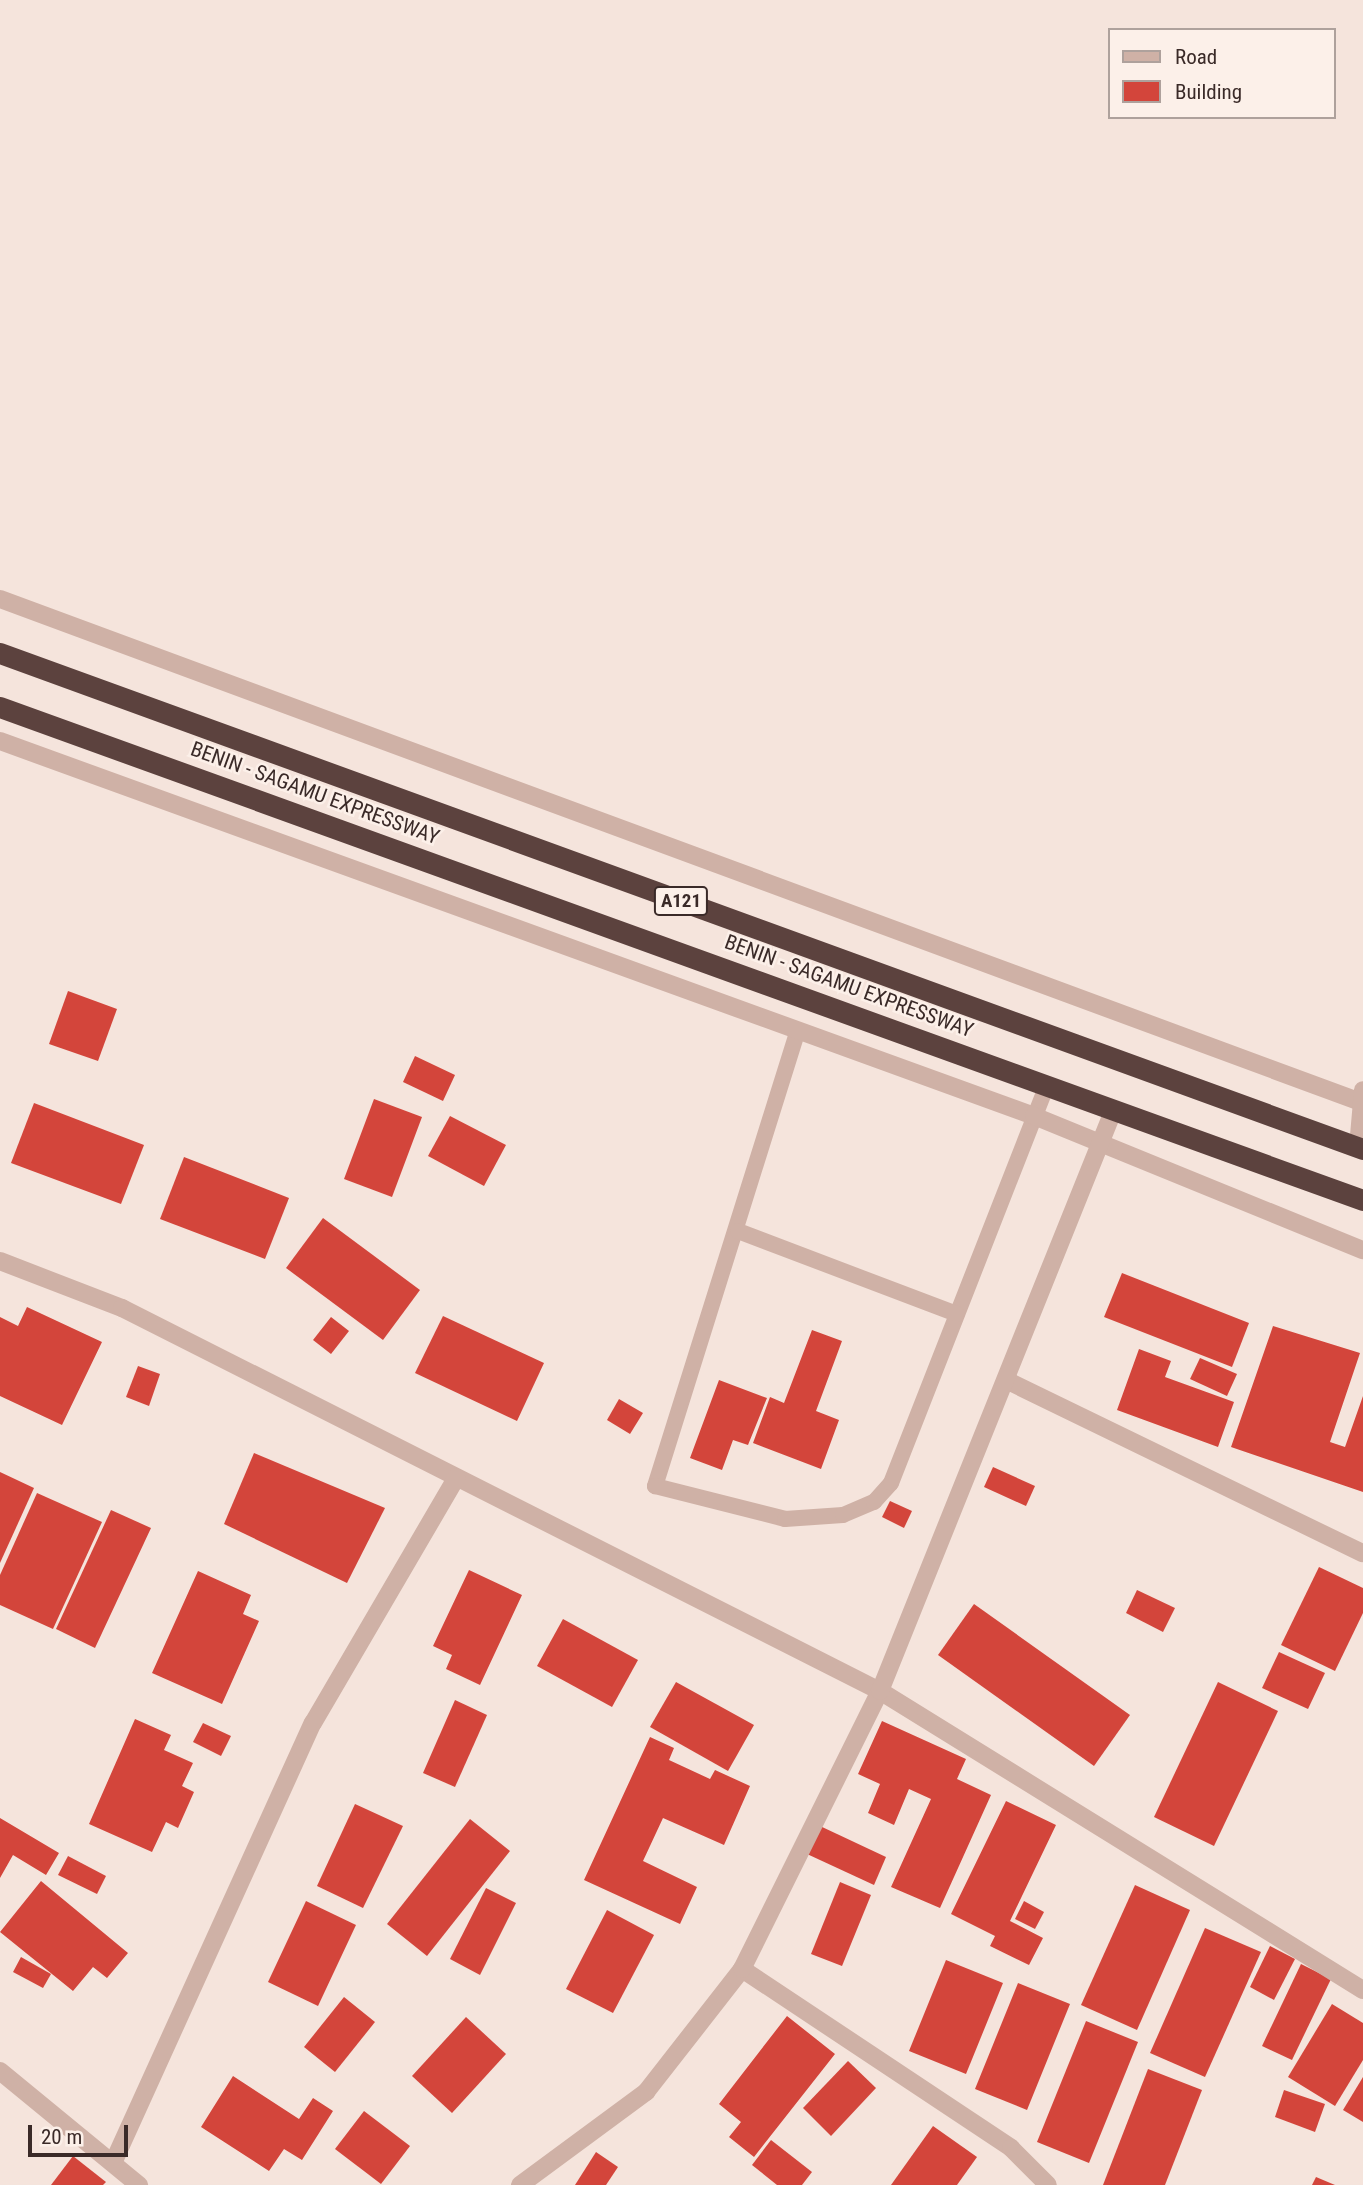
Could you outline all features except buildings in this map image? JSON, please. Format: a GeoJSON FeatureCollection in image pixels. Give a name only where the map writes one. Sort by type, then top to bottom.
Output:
{"type":"FeatureCollection","features":[{"type":"Feature","properties":{"kind":"highway","name":"A121"},"geometry":{"type":"LineString","coordinates":[[0,653],[1361,1148]]}},
{"type":"Feature","properties":{"kind":"highway","name":"BENIN - SAGAMU EXPRESSWAY"},"geometry":{"type":"LineString","coordinates":[[0,707],[1363,1200]]}},
{"type":"Feature","properties":{"kind":"street"},"geometry":{"type":"LineString","coordinates":[[0,599],[1363,1103]]}},
{"type":"Feature","properties":{"kind":"street"},"geometry":{"type":"LineString","coordinates":[[0,741],[797,1034],[1034,1116],[1363,1251]]}},
{"type":"Feature","properties":{"kind":"street"},"geometry":{"type":"LineString","coordinates":[[1361,1148],[1363,1090]]}},
{"type":"Feature","properties":{"kind":"street"},"geometry":{"type":"LineString","coordinates":[[520,2185],[646,2092],[742,1969],[880,1691],[1008,1381],[1114,1109]]}},
{"type":"Feature","properties":{"kind":"street"},"geometry":{"type":"LineString","coordinates":[[0,1261],[122,1308],[880,1691],[1363,1990]]}},
{"type":"Feature","properties":{"kind":"street"},"geometry":{"type":"LineString","coordinates":[[1008,1381],[1363,1553]]}},
{"type":"Feature","properties":{"kind":"street"},"geometry":{"type":"LineString","coordinates":[[113,2162],[313,1723],[456,1478]]}},
{"type":"Feature","properties":{"kind":"street"},"geometry":{"type":"LineString","coordinates":[[742,1969],[1010,2148],[1048,2185]]}},
{"type":"Feature","properties":{"kind":"street"},"geometry":{"type":"LineString","coordinates":[[0,2071],[139,2185]]}},
{"type":"Feature","properties":{"kind":"lane"},"geometry":{"type":"LineString","coordinates":[[797,1034],[737,1231],[654,1486],[785,1518],[843,1515],[874,1502],[891,1483],[1047,1084]]}},
{"type":"Feature","properties":{"kind":"lane"},"geometry":{"type":"LineString","coordinates":[[737,1231],[957,1314]]}}]}
